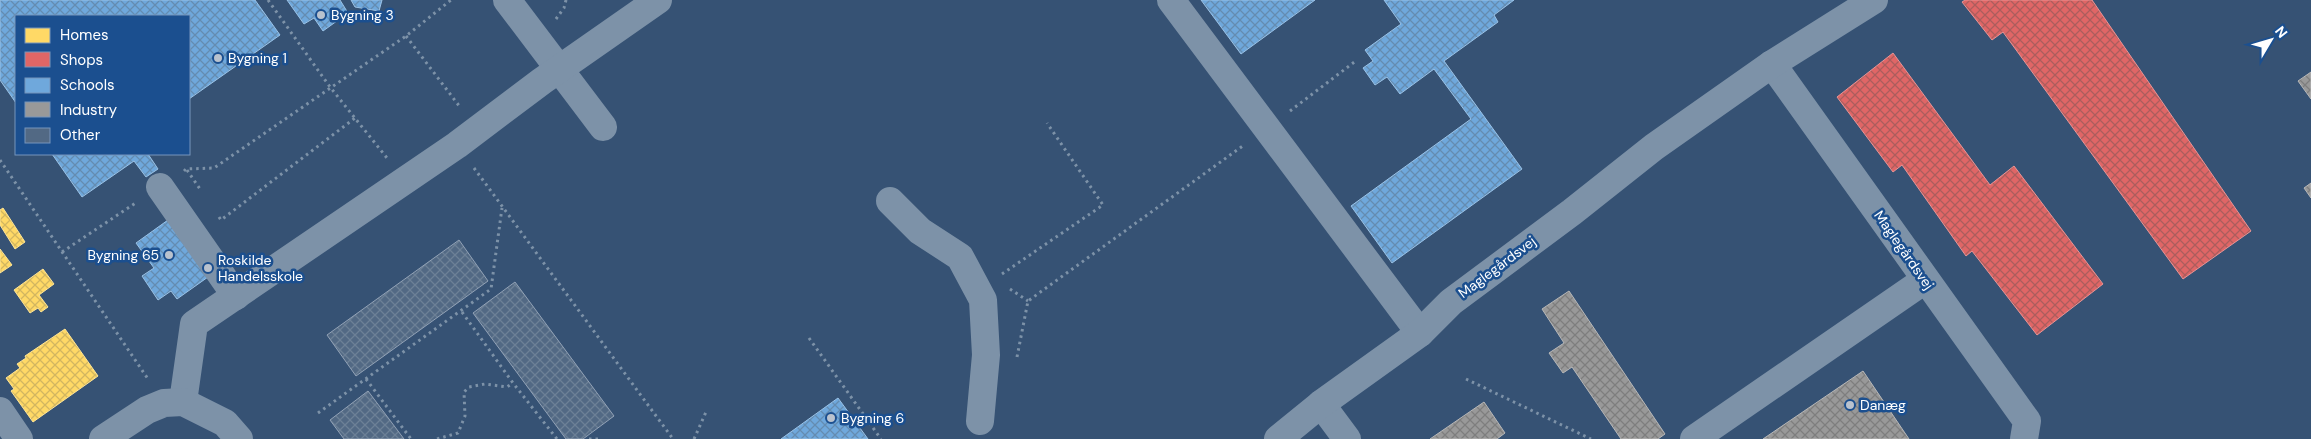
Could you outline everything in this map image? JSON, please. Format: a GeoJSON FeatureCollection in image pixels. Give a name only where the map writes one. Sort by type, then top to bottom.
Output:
{"type":"FeatureCollection","features":[{"type":"Feature","properties":{"kind":"street"},"geometry":{"type":"LineString","coordinates":[[507,0],[603,127]]}},
{"type":"Feature","properties":{"kind":"street"},"geometry":{"type":"LineString","coordinates":[[174,402],[194,324],[468,137],[559,69],[658,0]]}},
{"type":"Feature","properties":{"kind":"street"},"geometry":{"type":"LineString","coordinates":[[1170,0],[1420,333]]}},
{"type":"Feature","properties":{"kind":"street","name":"Maglegårdsvej"},"geometry":{"type":"LineString","coordinates":[[1278,439],[1321,404],[1420,333],[1451,302],[1572,212],[1654,147],[1772,64],[1874,0]]}},
{"type":"Feature","properties":{"kind":"street","name":"Maglegårdsvej"},"geometry":{"type":"LineString","coordinates":[[1772,64],[2027,421],[2024,439]]}},
{"type":"Feature","properties":{"kind":"street"},"geometry":{"type":"LineString","coordinates":[[160,187],[236,296]]}},
{"type":"Feature","properties":{"kind":"street"},"geometry":{"type":"LineString","coordinates":[[890,201],[920,231],[960,257],[983,300],[986,355],[980,421]]}},
{"type":"Feature","properties":{"kind":"street"},"geometry":{"type":"LineString","coordinates":[[1694,439],[1925,280]]}},
{"type":"Feature","properties":{"kind":"street"},"geometry":{"type":"LineString","coordinates":[[103,439],[147,410],[174,402],[225,423],[238,439]]}},
{"type":"Feature","properties":{"kind":"street"},"geometry":{"type":"LineString","coordinates":[[1321,404],[1347,439]]}},
{"type":"Feature","properties":{"kind":"street"},"geometry":{"type":"LineString","coordinates":[[0,411],[19,439]]}},
{"type":"Feature","properties":{"kind":"path"},"geometry":{"type":"LineString","coordinates":[[268,0],[330,87],[405,180]]}},
{"type":"Feature","properties":{"kind":"path"},"geometry":{"type":"LineString","coordinates":[[62,252],[186,169],[214,168],[406,36],[451,0]]}},
{"type":"Feature","properties":{"kind":"path"},"geometry":{"type":"LineString","coordinates":[[406,36],[468,137],[502,207],[673,439]]}},
{"type":"Feature","properties":{"kind":"path"},"geometry":{"type":"LineString","coordinates":[[1015,365],[1028,301],[1267,129],[1357,60]]}},
{"type":"Feature","properties":{"kind":"path"},"geometry":{"type":"LineString","coordinates":[[216,213],[221,220],[355,118]]}},
{"type":"Feature","properties":{"kind":"path"},"geometry":{"type":"LineString","coordinates":[[995,278],[1103,205],[1047,123]]}},
{"type":"Feature","properties":{"kind":"path"},"geometry":{"type":"LineString","coordinates":[[0,160],[62,252],[174,402]]}},
{"type":"Feature","properties":{"kind":"path"},"geometry":{"type":"LineString","coordinates":[[186,169],[201,191]]}},
{"type":"Feature","properties":{"kind":"path"},"geometry":{"type":"LineString","coordinates":[[318,413],[491,289],[502,207]]}},
{"type":"Feature","properties":{"kind":"path"},"geometry":{"type":"LineString","coordinates":[[1004,284],[1028,301]]}},
{"type":"Feature","properties":{"kind":"path"},"geometry":{"type":"LineString","coordinates":[[462,311],[513,383],[557,439]]}},
{"type":"Feature","properties":{"kind":"path"},"geometry":{"type":"LineString","coordinates":[[809,338],[881,439]]}},
{"type":"Feature","properties":{"kind":"path"},"geometry":{"type":"LineString","coordinates":[[366,379],[411,439]]}},
{"type":"Feature","properties":{"kind":"path"},"geometry":{"type":"LineString","coordinates":[[1466,379],[1591,439]]}},
{"type":"Feature","properties":{"kind":"path"},"geometry":{"type":"LineString","coordinates":[[437,439],[458,433],[465,416],[464,392],[469,387],[485,384],[507,387],[513,383]]}},
{"type":"Feature","properties":{"kind":"path"},"geometry":{"type":"LineString","coordinates":[[694,439],[706,412]]}},
{"type":"Feature","properties":{"kind":"path"},"geometry":{"type":"LineString","coordinates":[[589,439],[599,439]]}},
{"type":"Feature","properties":{"kind":"building: Homes"},"geometry":{"type":"Polygon","coordinates":[[[3,208],[25,242],[15,249],[0,225],[0,210],[3,208]]]}},
{"type":"Feature","properties":{"kind":"building: Homes"},"geometry":{"type":"Polygon","coordinates":[[[0,249],[12,265],[0,273],[0,249]]]}},
{"type":"Feature","properties":{"kind":"building: Homes"},"geometry":{"type":"Polygon","coordinates":[[[43,269],[54,284],[39,295],[48,307],[41,312],[38,308],[30,313],[14,290],[43,269]]]}},
{"type":"Feature","properties":{"kind":"building: Homes"},"geometry":{"type":"Polygon","coordinates":[[[65,329],[98,376],[33,422],[11,391],[14,389],[6,378],[20,368],[17,364],[26,358],[25,356],[65,329]]]}},
{"type":"Feature","properties":{"kind":"building: Shops"},"geometry":{"type":"Polygon","coordinates":[[[1965,0],[2092,0],[2251,231],[2183,279],[2003,32],[1992,40],[1962,2],[1965,0]]]}},
{"type":"Feature","properties":{"kind":"building: Shops"},"geometry":{"type":"Polygon","coordinates":[[[1893,53],[1990,185],[2014,166],[2103,284],[2037,335],[1972,251],[1966,256],[1902,165],[1893,172],[1837,97],[1893,53]]]}},
{"type":"Feature","properties":{"kind":"building: Schools","name":"Bygning 1"},"geometry":{"type":"Polygon","coordinates":[[[0,0],[255,0],[280,35],[190,98],[190,15],[15,15],[15,102],[0,80],[0,0]]]}},
{"type":"Feature","properties":{"kind":"building: Schools","name":"Bygning 3"},"geometry":{"type":"Polygon","coordinates":[[[287,0],[340,0],[348,13],[323,31],[314,18],[304,24],[287,0]]]}},
{"type":"Feature","properties":{"kind":"building: Schools","name":"Bygning 3"},"geometry":{"type":"Polygon","coordinates":[[[351,0],[382,0],[379,11],[355,7],[351,0]]]}},
{"type":"Feature","properties":{"kind":"building: Schools"},"geometry":{"type":"Polygon","coordinates":[[[1201,0],[1315,0],[1241,54],[1201,0]]]}},
{"type":"Feature","properties":{"kind":"building: Schools"},"geometry":{"type":"Polygon","coordinates":[[[1384,0],[1514,0],[1494,15],[1498,22],[1444,61],[1522,169],[1392,263],[1351,206],[1471,119],[1434,69],[1400,94],[1387,77],[1375,85],[1363,68],[1373,61],[1365,50],[1401,24],[1384,0]]]}},
{"type":"Feature","properties":{"kind":"building: Schools"},"geometry":{"type":"Polygon","coordinates":[[[53,155],[149,155],[158,169],[146,177],[134,161],[82,197],[53,155]]]}},
{"type":"Feature","properties":{"kind":"building: Schools","name":"Bygning 65"},"geometry":{"type":"Polygon","coordinates":[[[168,220],[208,277],[177,299],[171,291],[158,300],[142,276],[154,268],[136,243],[168,220]]]}},
{"type":"Feature","properties":{"kind":"building: Schools","name":"Bygning 6"},"geometry":{"type":"Polygon","coordinates":[[[838,398],[868,439],[781,439],[838,398]]]}},
{"type":"Feature","properties":{"kind":"building: Industry"},"geometry":{"type":"Polygon","coordinates":[[[2311,72],[2311,99],[2298,81],[2311,72]]]}},
{"type":"Feature","properties":{"kind":"building: Industry"},"geometry":{"type":"Polygon","coordinates":[[[2311,183],[2311,198],[2304,188],[2311,183]]]}},
{"type":"Feature","properties":{"kind":"building: Industry"},"geometry":{"type":"Polygon","coordinates":[[[1569,291],[1665,434],[1658,439],[1621,439],[1572,367],[1563,373],[1549,353],[1564,343],[1542,309],[1569,291]]]}},
{"type":"Feature","properties":{"kind":"building: Industry","name":"Danæg"},"geometry":{"type":"Polygon","coordinates":[[[1863,371],[1909,439],[1763,439],[1863,371]]]}},
{"type":"Feature","properties":{"kind":"building: Industry"},"geometry":{"type":"Polygon","coordinates":[[[1484,402],[1505,433],[1497,439],[1430,439],[1484,402]]]}},
{"type":"Feature","properties":{"kind":"building: Other"},"geometry":{"type":"Polygon","coordinates":[[[459,240],[488,281],[356,376],[327,335],[459,240]]]}},
{"type":"Feature","properties":{"kind":"building: Other"},"geometry":{"type":"Polygon","coordinates":[[[515,282],[614,416],[583,439],[566,439],[473,313],[515,282]]]}},
{"type":"Feature","properties":{"kind":"building: Other"},"geometry":{"type":"Polygon","coordinates":[[[368,391],[404,439],[344,439],[330,420],[368,391]]]}},
{"type":"Feature","properties":{"kind":"place","name":"Bygning 3"},"geometry":{"type":"Point","coordinates":[321,15]}},
{"type":"Feature","properties":{"kind":"place","name":"Bygning 1"},"geometry":{"type":"Point","coordinates":[218,58]}},
{"type":"Feature","properties":{"kind":"place","name":"Bygning 65"},"geometry":{"type":"Point","coordinates":[169,255]}},
{"type":"Feature","properties":{"kind":"place","name":"Roskilde Handelsskole"},"geometry":{"type":"Point","coordinates":[208,268]}},
{"type":"Feature","properties":{"kind":"place","name":"Danæg"},"geometry":{"type":"Point","coordinates":[1850,405]}},
{"type":"Feature","properties":{"kind":"place","name":"Bygning 6"},"geometry":{"type":"Point","coordinates":[831,418]}}]}
